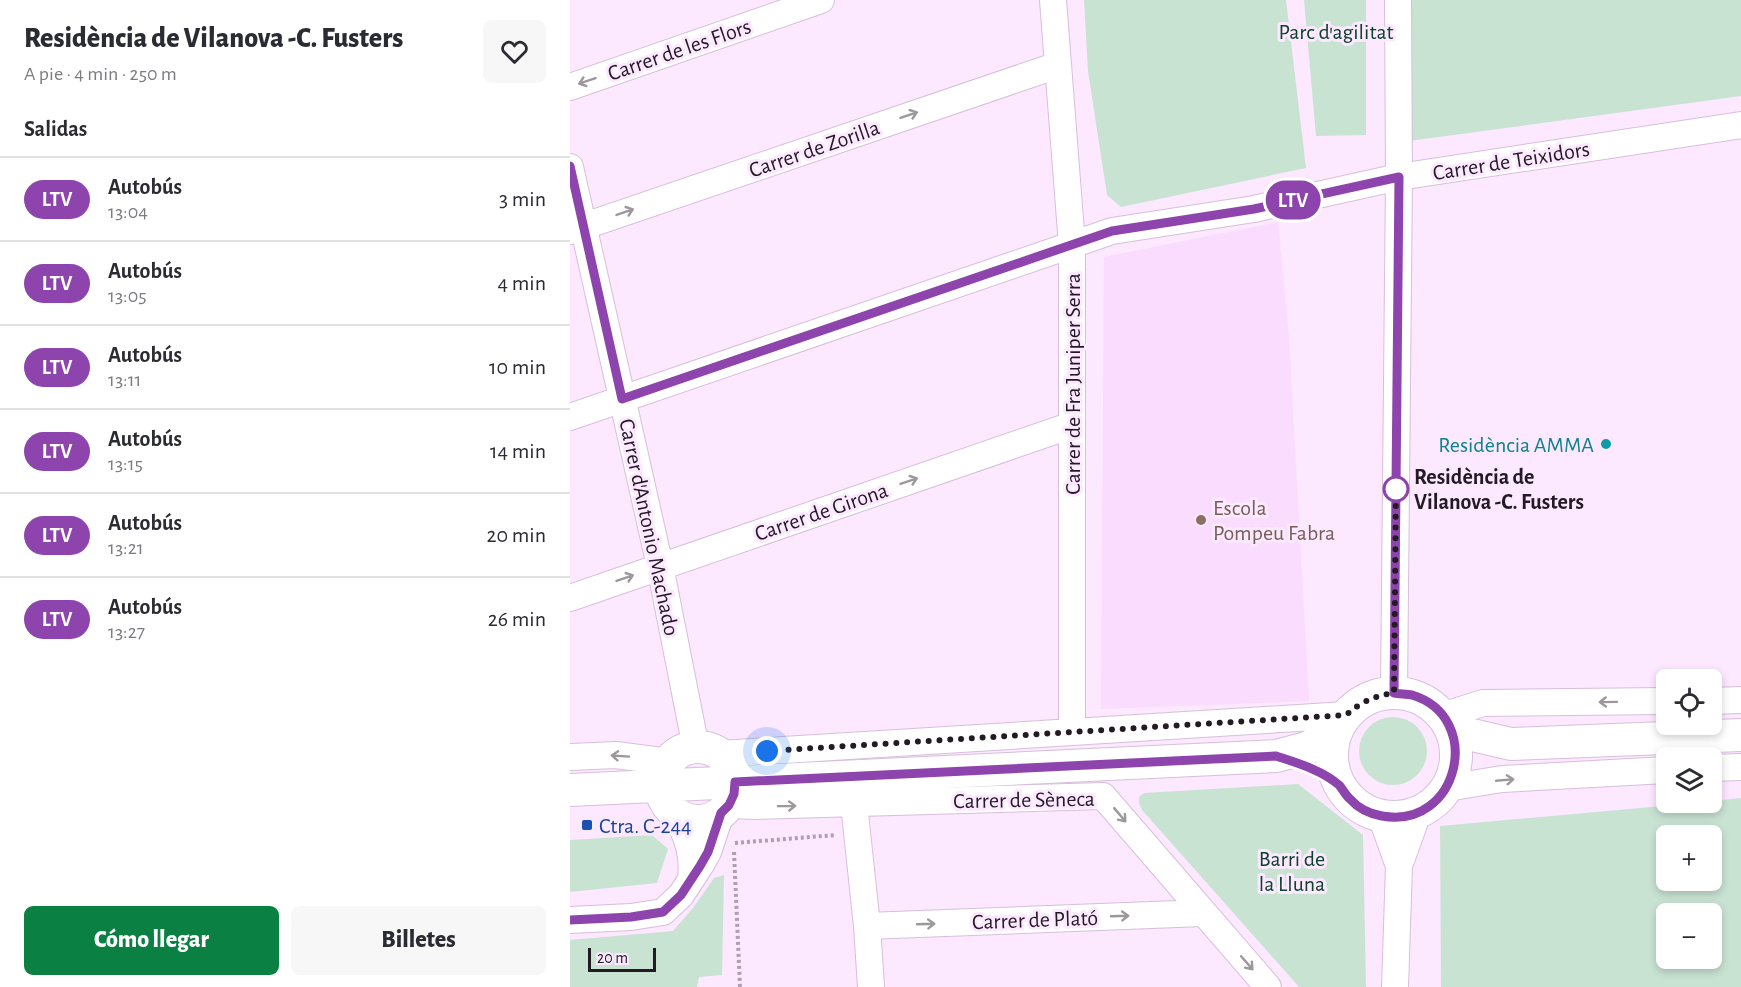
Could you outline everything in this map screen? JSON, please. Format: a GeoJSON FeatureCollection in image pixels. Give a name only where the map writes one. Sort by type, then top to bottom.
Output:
{"type":"FeatureCollection","features":[{"type":"Feature","properties":{"kind":"street","name":"Carrer de les Flors"},"geometry":{"type":"LineString","coordinates":[[570,87],[821,0]]}},
{"type":"Feature","properties":{"kind":"street","name":"Carrer de Fra Juniper Serra"},"geometry":{"type":"LineString","coordinates":[[1053,0],[1072,245],[1072,732]]}},
{"type":"Feature","properties":{"kind":"street"},"geometry":{"type":"LineString","coordinates":[[1394,693],[1399,177],[1398,0]]}},
{"type":"Feature","properties":{"kind":"street","name":"Carrer de Zorilla"},"geometry":{"type":"LineString","coordinates":[[577,229],[1058,65]]}},
{"type":"Feature","properties":{"kind":"street","name":"Carrer de Teixidors"},"geometry":{"type":"LineString","coordinates":[[570,417],[1112,231],[1254,209],[1399,177],[1741,125]]}},
{"type":"Feature","properties":{"kind":"street","name":"Carrer d'Antonio Machado"},"geometry":{"type":"LineString","coordinates":[[570,166],[577,229],[622,399],[660,566],[687,762]]}},
{"type":"Feature","properties":{"kind":"street","name":"Carrer de Girona"},"geometry":{"type":"LineString","coordinates":[[570,597],[1072,425]]}},
{"type":"Feature","properties":{"kind":"street"},"geometry":{"type":"LineString","coordinates":[[687,762],[663,797],[677,815],[688,820],[699,821],[711,819],[728,800],[1276,756],[1307,748],[1341,723],[1360,703],[1376,696],[1394,693],[1412,695],[1429,703],[1447,723],[1456,749],[1451,778]]}},
{"type":"Feature","properties":{"kind":"street"},"geometry":{"type":"LineString","coordinates":[[1722,700],[1741,700]]}},
{"type":"Feature","properties":{"kind":"street"},"geometry":{"type":"LineString","coordinates":[[1447,723],[1483,703],[1656,701]]}},
{"type":"Feature","properties":{"kind":"street"},"geometry":{"type":"LineString","coordinates":[[570,790],[687,762],[1072,732],[1341,723]]}},
{"type":"Feature","properties":{"kind":"street"},"geometry":{"type":"LineString","coordinates":[[1341,723],[1332,749],[1333,767],[1339,785],[1350,799],[1364,810],[1381,816],[1400,817],[1418,813],[1434,802],[1451,778],[1511,744]]}},
{"type":"Feature","properties":{"kind":"street"},"geometry":{"type":"LineString","coordinates":[[1447,723],[1511,744],[1741,735]]}},
{"type":"Feature","properties":{"kind":"street"},"geometry":{"type":"LineString","coordinates":[[570,757],[616,755],[687,762],[728,762],[733,771],[728,800],[708,852],[681,895],[663,912],[631,917],[570,920]]}},
{"type":"Feature","properties":{"kind":"street"},"geometry":{"type":"LineString","coordinates":[[1276,756],[1309,767],[1339,785]]}},
{"type":"Feature","properties":{"kind":"street"},"geometry":{"type":"LineString","coordinates":[[687,762],[728,800]]}},
{"type":"Feature","properties":{"kind":"street"},"geometry":{"type":"LineString","coordinates":[[1722,767],[1741,766]]}},
{"type":"Feature","properties":{"kind":"street"},"geometry":{"type":"LineString","coordinates":[[1451,778],[1502,779],[1656,771]]}},
{"type":"Feature","properties":{"kind":"street","name":"Carrer de Sèneca"},"geometry":{"type":"LineString","coordinates":[[728,800],[757,806],[1103,796],[1268,987]]}},
{"type":"Feature","properties":{"kind":"street"},"geometry":{"type":"LineString","coordinates":[[854,804],[871,987]]}},
{"type":"Feature","properties":{"kind":"street"},"geometry":{"type":"LineString","coordinates":[[1395,987],[1399,866],[1418,813]]}},
{"type":"Feature","properties":{"kind":"street"},"geometry":{"type":"LineString","coordinates":[[677,815],[691,850],[693,864],[691,879]]}},
{"type":"Feature","properties":{"kind":"street"},"geometry":{"type":"LineString","coordinates":[[1381,816],[1399,866]]}},
{"type":"Feature","properties":{"kind":"street","name":"Carrer de Plató"},"geometry":{"type":"LineString","coordinates":[[867,926],[1203,913]]}},
{"type":"Feature","properties":{"kind":"path"},"geometry":{"type":"LineString","coordinates":[[740,987],[734,843],[857,834]]}},
{"type":"Feature","properties":{"kind":"shaded area","name":"Escola Pompeu Fabra"},"geometry":{"type":"Polygon","coordinates":[[[1278,222],[1289,339],[1309,701],[1101,709],[1104,257],[1278,222]]]}},
{"type":"Feature","properties":{"kind":"green space"},"geometry":{"type":"Polygon","coordinates":[[[1084,0],[1286,0],[1306,168],[1121,207],[1107,195],[1088,71],[1084,0]]]}},
{"type":"Feature","properties":{"kind":"green space","name":"Parc d'agilitat"},"geometry":{"type":"Polygon","coordinates":[[[1304,0],[1366,0],[1366,135],[1316,136],[1304,0]]]}},
{"type":"Feature","properties":{"kind":"green space"},"geometry":{"type":"Polygon","coordinates":[[[1411,0],[1741,0],[1741,96],[1409,141],[1411,0]]]}},
{"type":"Feature","properties":{"kind":"green space"},"geometry":{"type":"Polygon","coordinates":[[[1393,717],[1406,720],[1417,727],[1424,738],[1427,751],[1424,764],[1417,775],[1406,782],[1393,785],[1380,782],[1369,775],[1362,764],[1359,751],[1362,738],[1369,727],[1380,720],[1393,717]]]}},
{"type":"Feature","properties":{"kind":"green space","name":"Barri de la Lluna"},"geometry":{"type":"Polygon","coordinates":[[[1298,784],[1363,835],[1366,987],[1299,987],[1142,810],[1139,803],[1139,797],[1144,793],[1298,784]]]}},
{"type":"Feature","properties":{"kind":"green space"},"geometry":{"type":"Polygon","coordinates":[[[1741,798],[1741,987],[1441,987],[1440,826],[1656,807],[1656,813],[1722,813],[1722,800],[1741,798]]]}},
{"type":"Feature","properties":{"kind":"green space"},"geometry":{"type":"Polygon","coordinates":[[[652,835],[668,849],[657,883],[570,892],[570,840],[652,835]]]}},
{"type":"Feature","properties":{"kind":"green space"},"geometry":{"type":"Polygon","coordinates":[[[724,875],[722,975],[699,977],[697,987],[570,987],[570,940],[673,931],[714,878],[724,875]]]}},
{"type":"Feature","properties":{"kind":"bus line","name":"LTV"},"geometry":{"type":"LineString","coordinates":[[570,166],[622,399],[1112,231],[1254,209],[1399,177],[1394,693],[1412,695],[1429,703],[1442,716],[1451,730],[1456,749],[1455,769],[1447,788],[1434,802],[1418,813],[1400,817],[1381,816],[1364,810],[1350,799],[1339,785],[1309,767],[1276,756],[735,782],[734,794],[726,810],[721,813],[708,852],[681,895],[663,912],[631,917],[570,920]]}},
{"type":"Feature","properties":{"kind":"place","name":"Residència AMMA"},"geometry":{"type":"Point","coordinates":[1606,444]}},
{"type":"Feature","properties":{"kind":"place","name":"Residència de Vilanova -C. Fusters"},"geometry":{"type":"Point","coordinates":[1396,489]}},
{"type":"Feature","properties":{"kind":"place","name":"Escola Pompeu Fabra"},"geometry":{"type":"Point","coordinates":[1201,520]}},
{"type":"Feature","properties":{"kind":"place","name":"Ctra. C-244"},"geometry":{"type":"Point","coordinates":[587,825]}},
{"type":"Feature","properties":{"kind":"route"},"geometry":{"type":"LineString","coordinates":[[767,751],[1346,715],[1360,703],[1376,696],[1394,693],[1396,489]]}}]}
